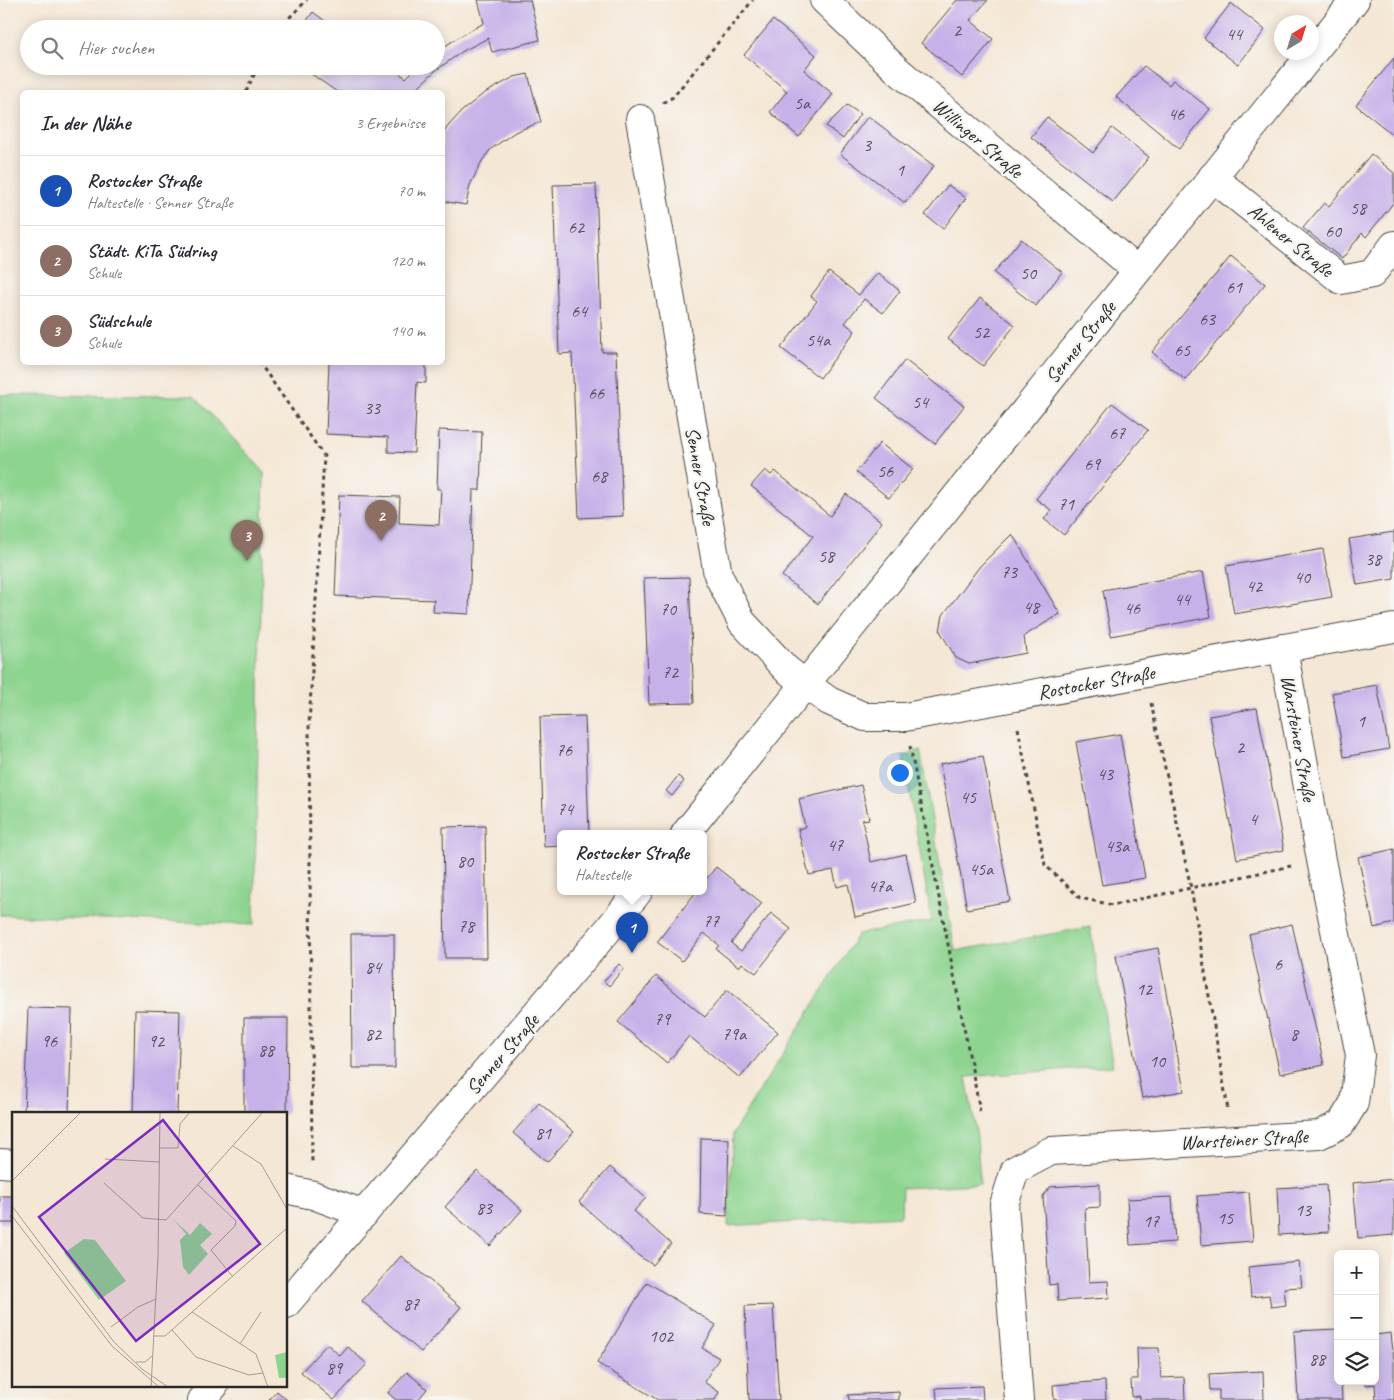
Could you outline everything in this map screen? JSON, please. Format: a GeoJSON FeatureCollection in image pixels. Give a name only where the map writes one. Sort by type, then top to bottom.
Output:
{"type":"FeatureCollection","features":[{"type":"Feature","properties":{"kind":"street","name":"Willinger Straße"},"geometry":{"type":"LineString","coordinates":[[824,0],[896,69],[1138,270]]}},
{"type":"Feature","properties":{"kind":"street","name":"Senner Straße"},"geometry":{"type":"LineString","coordinates":[[688,830],[1355,0]]}},
{"type":"Feature","properties":{"kind":"street","name":"Senner Straße"},"geometry":{"type":"LineString","coordinates":[[640,119],[718,575],[742,622],[786,669],[805,684]]}},
{"type":"Feature","properties":{"kind":"street","name":"Ahlener Straße"},"geometry":{"type":"LineString","coordinates":[[1212,177],[1341,280],[1372,274],[1394,245]]}},
{"type":"Feature","properties":{"kind":"street","name":"Rostocker Straße"},"geometry":{"type":"LineString","coordinates":[[805,684],[829,701],[865,717],[905,717],[1394,628]]}},
{"type":"Feature","properties":{"kind":"street","name":"Warsteiner Straße"},"geometry":{"type":"LineString","coordinates":[[1019,1400],[1004,1205],[1015,1170],[1051,1151],[1319,1135],[1341,1124],[1354,1103],[1360,1056],[1283,648]]}},
{"type":"Feature","properties":{"kind":"street","name":"Senner Straße"},"geometry":{"type":"LineString","coordinates":[[288,1302],[607,931],[636,895]]}},
{"type":"Feature","properties":{"kind":"street"},"geometry":{"type":"LineString","coordinates":[[288,1189],[312,1195],[364,1214]]}},
{"type":"Feature","properties":{"kind":"street"},"geometry":{"type":"LineString","coordinates":[[202,1400],[212,1388]]}},
{"type":"Feature","properties":{"kind":"path"},"geometry":{"type":"LineString","coordinates":[[287,20],[307,0]]}},
{"type":"Feature","properties":{"kind":"path"},"geometry":{"type":"LineString","coordinates":[[640,119],[673,97],[753,0]]}},
{"type":"Feature","properties":{"kind":"path"},"geometry":{"type":"LineString","coordinates":[[247,90],[254,75]]}},
{"type":"Feature","properties":{"kind":"path"},"geometry":{"type":"LineString","coordinates":[[261,365],[324,456],[309,725],[312,1195]]}},
{"type":"Feature","properties":{"kind":"path"},"geometry":{"type":"LineString","coordinates":[[1144,673],[1191,888],[1233,1140]]}},
{"type":"Feature","properties":{"kind":"path"},"geometry":{"type":"LineString","coordinates":[[1012,698],[1045,864],[1080,898],[1113,905],[1322,860]]}},
{"type":"Feature","properties":{"kind":"path"},"geometry":{"type":"LineString","coordinates":[[905,717],[980,1111]]}},
{"type":"Feature","properties":{"kind":"green space"},"geometry":{"type":"Polygon","coordinates":[[[0,395],[194,396],[264,472],[254,925],[0,915],[0,395]]]}},
{"type":"Feature","properties":{"kind":"green space"},"geometry":{"type":"Polygon","coordinates":[[[920,750],[955,951],[1090,927],[1113,1066],[966,1077],[977,1137],[980,1184],[902,1188],[901,1216],[728,1226],[733,1133],[858,934],[932,921],[903,757],[920,750]]]}},
{"type":"Feature","properties":{"kind":"building"},"geometry":{"type":"Polygon","coordinates":[[[478,0],[530,0],[540,40],[492,52],[488,38],[463,51],[445,64],[445,46],[484,23],[478,0]]]}},
{"type":"Feature","properties":{"kind":"building"},"geometry":{"type":"Polygon","coordinates":[[[957,0],[988,0],[970,20],[993,39],[962,77],[921,43],[957,0]]]}},
{"type":"Feature","properties":{"kind":"building"},"geometry":{"type":"Polygon","coordinates":[[[1231,3],[1265,30],[1238,65],[1204,38],[1231,3]]]}},
{"type":"Feature","properties":{"kind":"building"},"geometry":{"type":"Polygon","coordinates":[[[313,12],[324,20],[307,20],[313,12]]]}},
{"type":"Feature","properties":{"kind":"building"},"geometry":{"type":"Polygon","coordinates":[[[773,20],[816,55],[804,70],[833,94],[799,137],[770,112],[787,91],[744,55],[773,20]]]}},
{"type":"Feature","properties":{"kind":"building"},"geometry":{"type":"Polygon","coordinates":[[[1394,58],[1394,134],[1393,135],[1356,105],[1394,58]]]}},
{"type":"Feature","properties":{"kind":"building"},"geometry":{"type":"Polygon","coordinates":[[[1144,66],[1169,85],[1173,80],[1210,109],[1179,149],[1116,97],[1144,66]]]}},
{"type":"Feature","properties":{"kind":"building"},"geometry":{"type":"Polygon","coordinates":[[[528,74],[541,122],[515,132],[491,149],[482,161],[470,185],[466,205],[445,202],[445,131],[462,111],[483,94],[514,77],[528,74]]]}},
{"type":"Feature","properties":{"kind":"building"},"geometry":{"type":"Polygon","coordinates":[[[313,75],[402,75],[406,78],[409,75],[431,75],[418,87],[423,90],[334,90],[313,75]]]}},
{"type":"Feature","properties":{"kind":"building"},"geometry":{"type":"Polygon","coordinates":[[[847,105],[860,114],[843,139],[826,126],[847,105]]]}},
{"type":"Feature","properties":{"kind":"building"},"geometry":{"type":"Polygon","coordinates":[[[868,116],[934,166],[905,203],[840,154],[868,116]]]}},
{"type":"Feature","properties":{"kind":"building"},"geometry":{"type":"Polygon","coordinates":[[[1047,117],[1093,153],[1112,128],[1149,157],[1113,202],[1031,137],[1047,117]]]}},
{"type":"Feature","properties":{"kind":"building"},"geometry":{"type":"Polygon","coordinates":[[[1371,154],[1394,173],[1394,202],[1366,237],[1362,233],[1342,259],[1303,228],[1324,203],[1329,206],[1371,154]]]}},
{"type":"Feature","properties":{"kind":"building"},"geometry":{"type":"Polygon","coordinates":[[[596,184],[602,352],[616,352],[623,516],[579,518],[572,353],[559,354],[553,185],[596,184]]]}},
{"type":"Feature","properties":{"kind":"building"},"geometry":{"type":"Polygon","coordinates":[[[948,185],[966,198],[943,229],[925,215],[948,185]]]}},
{"type":"Feature","properties":{"kind":"building"},"geometry":{"type":"Polygon","coordinates":[[[1021,239],[1062,272],[1036,306],[994,273],[1021,239]]]}},
{"type":"Feature","properties":{"kind":"building"},"geometry":{"type":"Polygon","coordinates":[[[1231,256],[1265,284],[1185,380],[1152,352],[1231,256]]]}},
{"type":"Feature","properties":{"kind":"building"},"geometry":{"type":"Polygon","coordinates":[[[829,272],[859,295],[878,273],[900,291],[883,313],[864,299],[845,323],[855,331],[820,378],[781,348],[817,301],[811,296],[829,272]]]}},
{"type":"Feature","properties":{"kind":"building"},"geometry":{"type":"Polygon","coordinates":[[[980,298],[1015,325],[983,366],[948,339],[980,298]]]}},
{"type":"Feature","properties":{"kind":"building"},"geometry":{"type":"Polygon","coordinates":[[[905,360],[964,406],[935,444],[876,398],[905,360]]]}},
{"type":"Feature","properties":{"kind":"building"},"geometry":{"type":"Polygon","coordinates":[[[329,365],[426,365],[426,383],[417,382],[414,453],[388,452],[388,437],[326,434],[329,365]]]}},
{"type":"Feature","properties":{"kind":"building"},"geometry":{"type":"Polygon","coordinates":[[[1112,403],[1148,430],[1064,535],[1044,519],[1051,510],[1036,499],[1112,403]]]}},
{"type":"Feature","properties":{"kind":"building"},"geometry":{"type":"Polygon","coordinates":[[[439,430],[482,432],[480,490],[473,490],[469,614],[433,612],[434,600],[335,596],[339,495],[400,497],[399,523],[439,525],[441,489],[437,489],[439,430]]]}},
{"type":"Feature","properties":{"kind":"building"},"geometry":{"type":"Polygon","coordinates":[[[880,443],[913,469],[889,498],[856,472],[880,443]]]}},
{"type":"Feature","properties":{"kind":"building"},"geometry":{"type":"Polygon","coordinates":[[[765,470],[771,475],[775,471],[830,516],[846,494],[882,522],[818,604],[782,576],[813,536],[751,486],[765,470]]]}},
{"type":"Feature","properties":{"kind":"building"},"geometry":{"type":"Polygon","coordinates":[[[1394,532],[1394,579],[1357,585],[1349,539],[1394,532]]]}},
{"type":"Feature","properties":{"kind":"building"},"geometry":{"type":"Polygon","coordinates":[[[1012,534],[1060,614],[1024,636],[1026,653],[969,664],[956,658],[940,631],[943,615],[980,566],[1012,534]]]}},
{"type":"Feature","properties":{"kind":"building"},"geometry":{"type":"Polygon","coordinates":[[[1323,549],[1332,597],[1234,614],[1226,566],[1323,549]]]}},
{"type":"Feature","properties":{"kind":"building"},"geometry":{"type":"Polygon","coordinates":[[[1203,572],[1211,617],[1111,636],[1103,590],[1203,572]]]}},
{"type":"Feature","properties":{"kind":"building"},"geometry":{"type":"Polygon","coordinates":[[[689,577],[694,703],[649,704],[644,578],[689,577]]]}},
{"type":"Feature","properties":{"kind":"building"},"geometry":{"type":"Polygon","coordinates":[[[1377,685],[1389,749],[1344,757],[1332,693],[1377,685]]]}},
{"type":"Feature","properties":{"kind":"building"},"geometry":{"type":"Polygon","coordinates":[[[1257,708],[1284,850],[1237,859],[1209,716],[1257,708]]]}},
{"type":"Feature","properties":{"kind":"building"},"geometry":{"type":"Polygon","coordinates":[[[585,716],[589,830],[557,830],[557,846],[544,847],[540,717],[585,716]]]}},
{"type":"Feature","properties":{"kind":"building"},"geometry":{"type":"Polygon","coordinates":[[[1120,734],[1145,878],[1102,885],[1076,742],[1120,734]]]}},
{"type":"Feature","properties":{"kind":"building"},"geometry":{"type":"Polygon","coordinates":[[[983,756],[1010,901],[967,909],[940,764],[983,756]]]}},
{"type":"Feature","properties":{"kind":"building"},"geometry":{"type":"Polygon","coordinates":[[[678,776],[684,781],[672,796],[666,791],[678,776]]]}},
{"type":"Feature","properties":{"kind":"building"},"geometry":{"type":"Polygon","coordinates":[[[861,785],[869,819],[862,820],[871,862],[906,854],[916,903],[855,917],[848,884],[837,887],[833,870],[809,875],[798,829],[805,827],[799,799],[861,785]]]}},
{"type":"Feature","properties":{"kind":"building"},"geometry":{"type":"Polygon","coordinates":[[[485,826],[487,958],[445,958],[443,827],[485,826]]]}},
{"type":"Feature","properties":{"kind":"building"},"geometry":{"type":"Polygon","coordinates":[[[1394,849],[1394,923],[1374,928],[1358,857],[1394,849]]]}},
{"type":"Feature","properties":{"kind":"building"},"geometry":{"type":"Polygon","coordinates":[[[716,867],[762,903],[731,943],[741,951],[771,913],[791,929],[756,973],[742,963],[739,967],[716,949],[719,945],[704,933],[682,961],[657,942],[694,895],[707,895],[707,878],[716,867]]]}},
{"type":"Feature","properties":{"kind":"building"},"geometry":{"type":"Polygon","coordinates":[[[1292,924],[1324,1065],[1280,1074],[1249,934],[1292,924]]]}},
{"type":"Feature","properties":{"kind":"building"},"geometry":{"type":"Polygon","coordinates":[[[351,934],[394,934],[395,1068],[352,1068],[351,934]]]}},
{"type":"Feature","properties":{"kind":"building"},"geometry":{"type":"Polygon","coordinates":[[[1158,948],[1184,1091],[1142,1098],[1116,956],[1158,948]]]}},
{"type":"Feature","properties":{"kind":"building"},"geometry":{"type":"Polygon","coordinates":[[[619,964],[624,968],[609,986],[604,981],[619,964]]]}},
{"type":"Feature","properties":{"kind":"building"},"geometry":{"type":"Polygon","coordinates":[[[656,976],[705,1017],[727,990],[778,1032],[740,1078],[689,1036],[667,1063],[618,1022],[656,976]]]}},
{"type":"Feature","properties":{"kind":"building"},"geometry":{"type":"Polygon","coordinates":[[[28,1008],[72,1009],[69,1112],[24,1112],[28,1008]]]}},
{"type":"Feature","properties":{"kind":"building"},"geometry":{"type":"Polygon","coordinates":[[[135,1010],[180,1011],[177,1112],[133,1112],[135,1010]]]}},
{"type":"Feature","properties":{"kind":"building"},"geometry":{"type":"Polygon","coordinates":[[[244,1018],[288,1018],[287,1112],[244,1112],[244,1018]]]}},
{"type":"Feature","properties":{"kind":"building"},"geometry":{"type":"Polygon","coordinates":[[[539,1103],[574,1132],[547,1162],[513,1133],[539,1103]]]}},
{"type":"Feature","properties":{"kind":"building"},"geometry":{"type":"Polygon","coordinates":[[[701,1138],[729,1139],[727,1216],[700,1214],[701,1138]]]}},
{"type":"Feature","properties":{"kind":"building"},"geometry":{"type":"Polygon","coordinates":[[[610,1167],[646,1198],[634,1211],[671,1244],[653,1265],[639,1256],[579,1202],[610,1167]]]}},
{"type":"Feature","properties":{"kind":"building"},"geometry":{"type":"Polygon","coordinates":[[[477,1171],[522,1210],[490,1246],[445,1207],[477,1171]]]}},
{"type":"Feature","properties":{"kind":"building"},"geometry":{"type":"Polygon","coordinates":[[[1394,1179],[1394,1235],[1358,1238],[1353,1183],[1394,1179]]]}},
{"type":"Feature","properties":{"kind":"building"},"geometry":{"type":"Polygon","coordinates":[[[1100,1184],[1100,1207],[1085,1208],[1089,1282],[1108,1281],[1109,1298],[1058,1301],[1057,1284],[1049,1285],[1043,1196],[1050,1187],[1100,1184]]]}},
{"type":"Feature","properties":{"kind":"building"},"geometry":{"type":"Polygon","coordinates":[[[1326,1185],[1329,1232],[1279,1235],[1277,1188],[1326,1185]]]}},
{"type":"Feature","properties":{"kind":"building"},"geometry":{"type":"Polygon","coordinates":[[[1249,1192],[1253,1241],[1201,1245],[1197,1196],[1249,1192]]]}},
{"type":"Feature","properties":{"kind":"building"},"geometry":{"type":"Polygon","coordinates":[[[0,1196],[12,1196],[12,1223],[0,1223],[0,1196]]]}},
{"type":"Feature","properties":{"kind":"building"},"geometry":{"type":"Polygon","coordinates":[[[1172,1197],[1175,1242],[1130,1245],[1127,1199],[1172,1197]]]}},
{"type":"Feature","properties":{"kind":"building"},"geometry":{"type":"Polygon","coordinates":[[[401,1256],[461,1307],[421,1352],[362,1301],[401,1256]]]}},
{"type":"Feature","properties":{"kind":"building"},"geometry":{"type":"Polygon","coordinates":[[[1299,1262],[1302,1287],[1284,1288],[1286,1305],[1271,1307],[1269,1295],[1251,1297],[1248,1267],[1299,1262]]]}},
{"type":"Feature","properties":{"kind":"building"},"geometry":{"type":"Polygon","coordinates":[[[647,1282],[716,1325],[702,1348],[719,1358],[704,1382],[719,1392],[715,1400],[658,1400],[597,1363],[647,1282]]]}},
{"type":"Feature","properties":{"kind":"building"},"geometry":{"type":"Polygon","coordinates":[[[773,1305],[779,1400],[749,1400],[745,1306],[773,1305]]]}},
{"type":"Feature","properties":{"kind":"building"},"geometry":{"type":"Polygon","coordinates":[[[1334,1329],[1334,1385],[1341,1385],[1342,1400],[1298,1400],[1294,1331],[1334,1329]]]}},
{"type":"Feature","properties":{"kind":"building"},"geometry":{"type":"Polygon","coordinates":[[[1391,1333],[1394,1361],[1394,1400],[1376,1400],[1375,1385],[1379,1385],[1379,1334],[1391,1333]]]}},
{"type":"Feature","properties":{"kind":"building"},"geometry":{"type":"Polygon","coordinates":[[[327,1344],[340,1356],[348,1347],[367,1364],[334,1400],[301,1372],[327,1344]]]}},
{"type":"Feature","properties":{"kind":"building"},"geometry":{"type":"Polygon","coordinates":[[[1137,1348],[1159,1348],[1161,1378],[1184,1377],[1185,1400],[1140,1400],[1140,1396],[1132,1397],[1131,1379],[1138,1379],[1137,1348]]]}},
{"type":"Feature","properties":{"kind":"building"},"geometry":{"type":"Polygon","coordinates":[[[1263,1371],[1264,1400],[1219,1400],[1219,1390],[1210,1390],[1209,1374],[1263,1371]]]}},
{"type":"Feature","properties":{"kind":"building"},"geometry":{"type":"Polygon","coordinates":[[[407,1372],[427,1389],[418,1400],[396,1400],[388,1393],[407,1372]]]}},
{"type":"Feature","properties":{"kind":"building"},"geometry":{"type":"Polygon","coordinates":[[[1105,1381],[1106,1400],[1054,1400],[1053,1385],[1105,1381]]]}},
{"type":"Feature","properties":{"kind":"building"},"geometry":{"type":"Polygon","coordinates":[[[982,1386],[983,1400],[937,1400],[936,1388],[982,1386]]]}},
{"type":"Feature","properties":{"kind":"building"},"geometry":{"type":"Polygon","coordinates":[[[277,1391],[287,1400],[269,1400],[277,1391]]]}},
{"type":"Feature","properties":{"kind":"building"},"geometry":{"type":"Polygon","coordinates":[[[899,1392],[899,1400],[849,1400],[848,1395],[899,1392]]]}},
{"type":"Feature","properties":{"kind":"place","name":"Städt. KiTa Südring"},"geometry":{"type":"Point","coordinates":[381,541]}},
{"type":"Feature","properties":{"kind":"place","name":"Südschule"},"geometry":{"type":"Point","coordinates":[247,561]}},
{"type":"Feature","properties":{"kind":"place","name":"Rostocker Straße"},"geometry":{"type":"Point","coordinates":[632,953]}}]}
